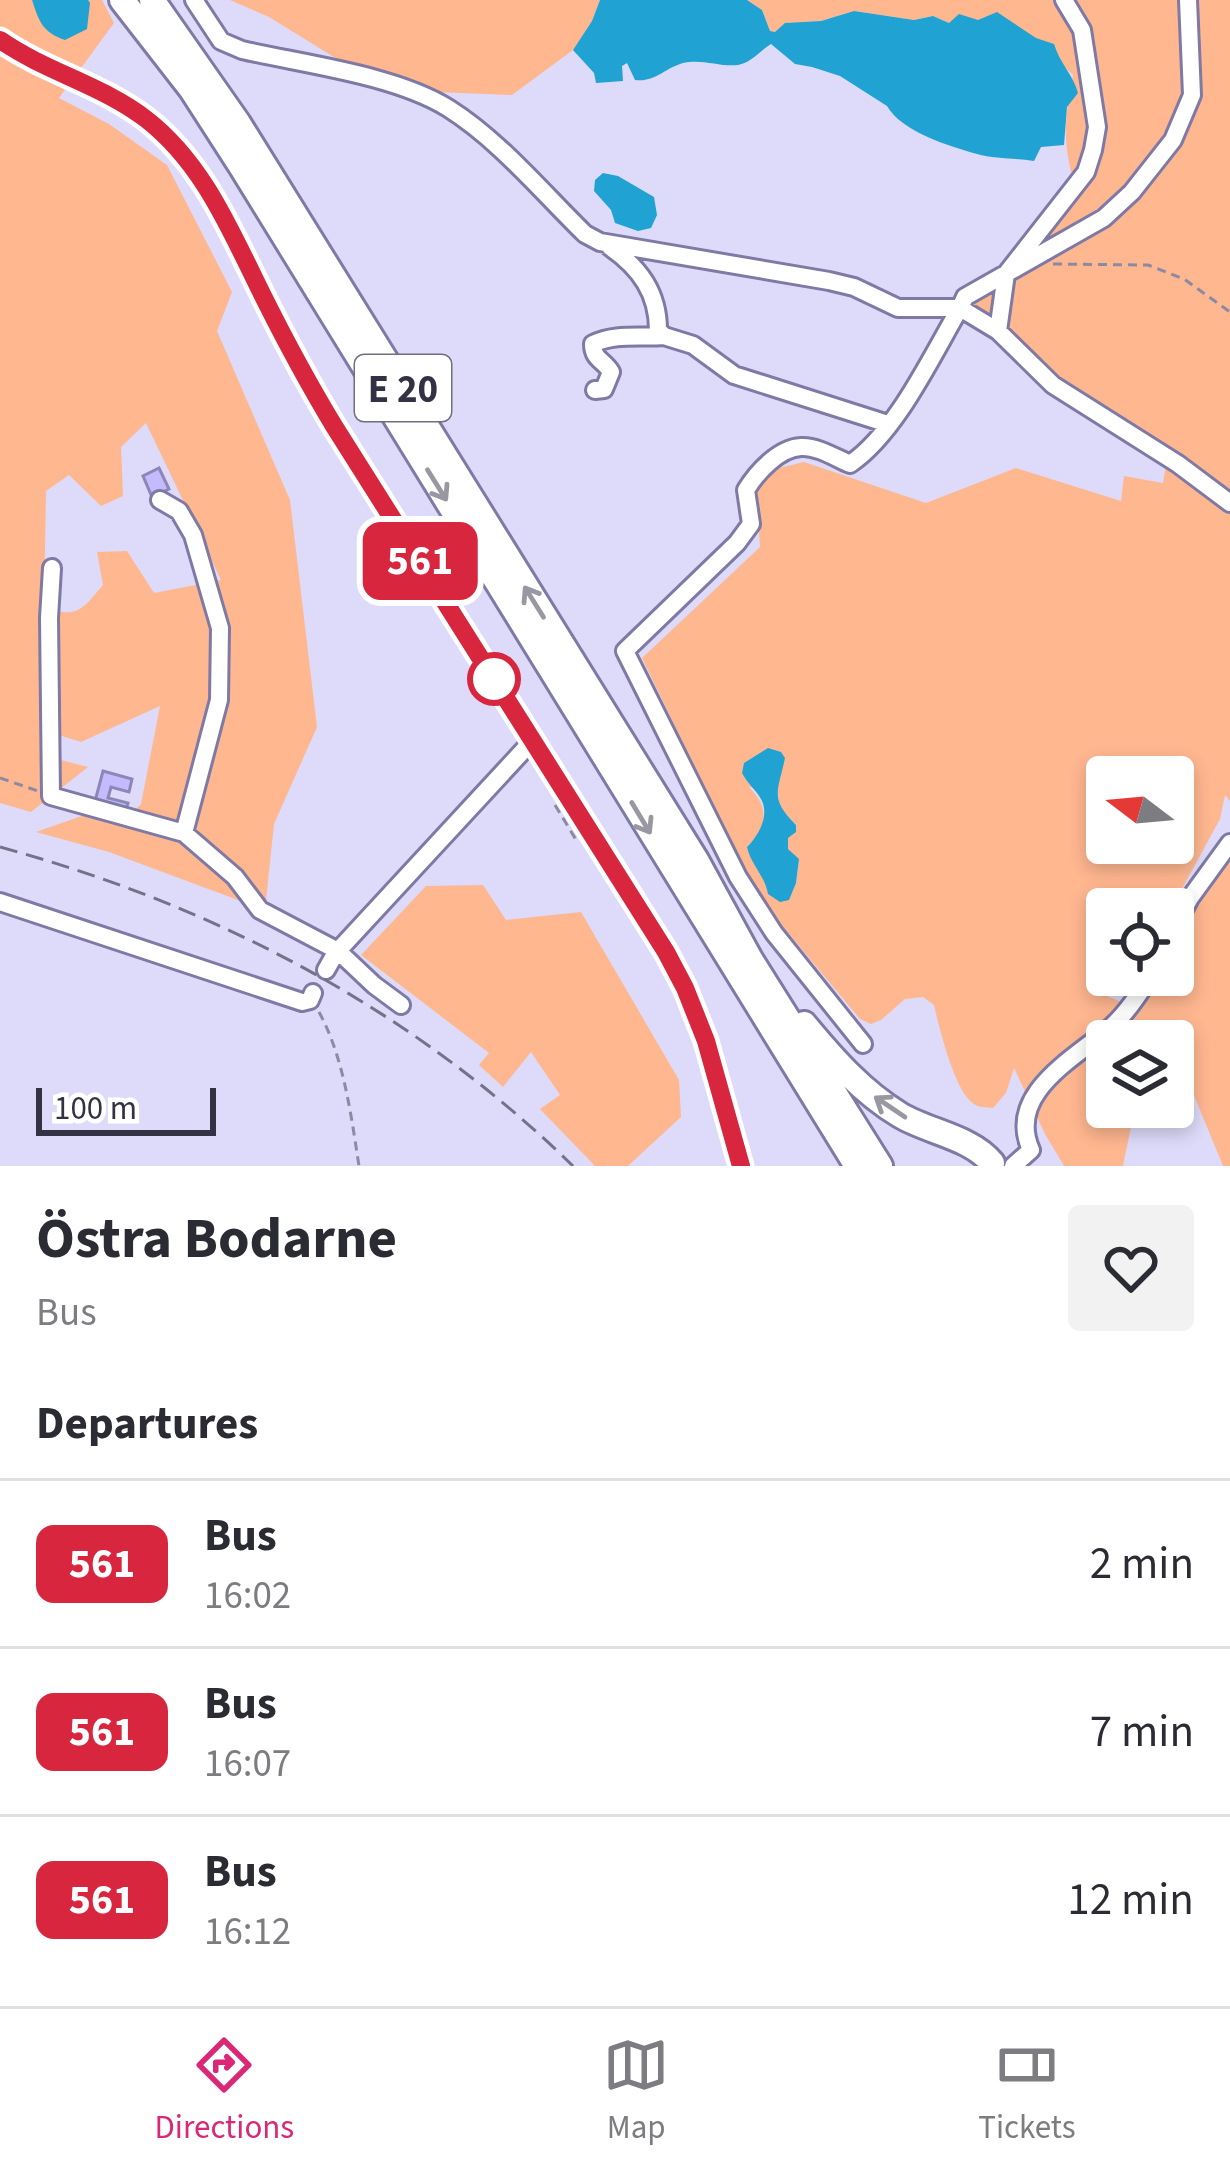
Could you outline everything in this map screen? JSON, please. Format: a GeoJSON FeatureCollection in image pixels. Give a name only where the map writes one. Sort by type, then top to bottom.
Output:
{"type":"FeatureCollection","features":[{"type":"Feature","properties":{"kind":"highway","name":"E 20"},"geometry":{"type":"LineString","coordinates":[[122,0],[193,90],[242,166],[857,1166]]}},
{"type":"Feature","properties":{"kind":"highway","name":"E 20"},"geometry":{"type":"LineString","coordinates":[[152,0],[238,122],[880,1166]]}},
{"type":"Feature","properties":{"kind":"highway"},"geometry":{"type":"LineString","coordinates":[[750,959],[773,980],[798,1018],[855,1081],[900,1115],[979,1150],[1000,1165]]}},
{"type":"Feature","properties":{"kind":"street"},"geometry":{"type":"LineString","coordinates":[[194,0],[221,41],[242,50],[399,86],[443,105],[478,129],[585,234],[604,242],[829,281],[898,308],[959,308],[998,331],[1053,385],[1178,464],[1230,503]]}},
{"type":"Feature","properties":{"kind":"street"},"geometry":{"type":"LineString","coordinates":[[998,331],[1006,274],[1086,172],[1094,150],[1096,127],[1082,30],[1064,0]]}},
{"type":"Feature","properties":{"kind":"street"},"geometry":{"type":"LineString","coordinates":[[862,1044],[774,933],[738,877],[625,651],[737,543],[751,524],[746,490],[773,459],[800,447],[850,464],[868,452],[901,409],[965,297],[1103,218],[1132,192],[1173,140],[1192,95],[1188,0]]}},
{"type":"Feature","properties":{"kind":"street"},"geometry":{"type":"LineString","coordinates":[[0,40],[127,106],[158,129],[207,186],[322,406],[685,988],[706,1041],[741,1166]]}},
{"type":"Feature","properties":{"kind":"street"},"geometry":{"type":"LineString","coordinates":[[604,242],[644,277],[656,307],[658,330],[664,336]]}},
{"type":"Feature","properties":{"kind":"street"},"geometry":{"type":"LineString","coordinates":[[595,390],[604,389],[610,372],[597,360],[593,344],[622,336],[664,336],[693,345],[734,375],[888,424]]}},
{"type":"Feature","properties":{"kind":"street"},"geometry":{"type":"LineString","coordinates":[[160,500],[179,511],[193,535],[220,628],[219,700],[184,833]]}},
{"type":"Feature","properties":{"kind":"street"},"geometry":{"type":"LineString","coordinates":[[52,568],[51,796],[184,833],[235,878],[260,910],[338,951],[401,1005]]}},
{"type":"Feature","properties":{"kind":"street"},"geometry":{"type":"LineString","coordinates":[[326,970],[338,951],[533,740]]}},
{"type":"Feature","properties":{"kind":"street"},"geometry":{"type":"LineString","coordinates":[[1194,892],[1230,843]]}},
{"type":"Feature","properties":{"kind":"street"},"geometry":{"type":"LineString","coordinates":[[0,902],[302,1002],[312,997]]}},
{"type":"Feature","properties":{"kind":"street"},"geometry":{"type":"LineString","coordinates":[[1000,1165],[1038,1156],[1026,1136],[1036,1093],[1045,1080],[1112,1026],[1135,996]]}},
{"type":"Feature","properties":{"kind":"path"},"geometry":{"type":"LineString","coordinates":[[1026,264],[1148,265],[1184,279],[1230,312]]}},
{"type":"Feature","properties":{"kind":"path"},"geometry":{"type":"LineString","coordinates":[[0,778],[51,796]]}},
{"type":"Feature","properties":{"kind":"path"},"geometry":{"type":"LineString","coordinates":[[312,997],[333,1045],[359,1166]]}},
{"type":"Feature","properties":{"kind":"shaded area"},"geometry":{"type":"Polygon","coordinates":[[[0,0],[102,0],[114,23],[59,98],[109,124],[167,165],[232,292],[217,331],[290,500],[317,727],[274,824],[265,910],[109,852],[36,832],[96,811],[126,820],[141,804],[160,706],[81,742],[59,735],[57,759],[88,767],[31,812],[0,803],[0,0]],[[146,423],[121,447],[123,496],[101,506],[69,475],[46,491],[44,609],[72,612],[89,601],[103,585],[97,552],[127,551],[154,593],[221,580],[146,423]]]}},
{"type":"Feature","properties":{"kind":"shaded area"},"geometry":{"type":"Polygon","coordinates":[[[230,0],[600,0],[573,50],[512,95],[410,91],[376,83],[269,17],[230,0]]]}},
{"type":"Feature","properties":{"kind":"shaded area"},"geometry":{"type":"Polygon","coordinates":[[[747,0],[1230,0],[1230,801],[1225,795],[1220,819],[1182,888],[1086,888],[1086,996],[1107,996],[1137,1009],[1145,996],[1194,996],[1194,907],[1230,854],[1230,1166],[1223,1166],[1194,1095],[1194,1020],[1086,1020],[1086,1128],[1131,1128],[1123,1166],[1064,1166],[1014,1068],[1006,1093],[993,1108],[978,1106],[967,1097],[949,1059],[934,1005],[923,997],[905,999],[871,1024],[860,1019],[764,904],[642,658],[760,547],[754,487],[775,469],[804,462],[926,503],[1016,468],[1121,501],[1124,476],[1163,483],[1169,447],[1057,381],[1006,326],[966,304],[1073,180],[1066,128],[1073,75],[1059,62],[1054,45],[978,20],[949,23],[933,16],[914,20],[854,11],[821,21],[786,23],[770,31],[762,10],[747,0]],[[749,787],[764,817],[747,847],[766,880],[796,883],[799,860],[788,849],[788,838],[796,825],[780,808],[777,790],[749,787]]]}},
{"type":"Feature","properties":{"kind":"shaded area"},"geometry":{"type":"Polygon","coordinates":[[[483,885],[506,920],[581,912],[679,1080],[681,1117],[628,1166],[595,1166],[540,1109],[560,1095],[531,1052],[503,1087],[479,1065],[489,1053],[361,955],[426,886],[483,885]]]}},
{"type":"Feature","properties":{"kind":"water"},"geometry":{"type":"Polygon","coordinates":[[[32,0],[88,0],[87,29],[65,40],[57,37],[42,25],[32,0]]]}},
{"type":"Feature","properties":{"kind":"water"},"geometry":{"type":"Polygon","coordinates":[[[600,0],[747,0],[762,10],[770,31],[775,32],[785,23],[821,21],[854,11],[914,20],[933,16],[949,23],[959,14],[978,20],[997,12],[1054,44],[1078,93],[1067,107],[1064,145],[1041,147],[1034,161],[984,156],[927,137],[840,76],[795,64],[771,44],[738,65],[689,62],[635,80],[627,63],[622,66],[623,81],[596,83],[594,73],[573,50],[600,0]]]}},
{"type":"Feature","properties":{"kind":"water"},"geometry":{"type":"Polygon","coordinates":[[[603,173],[618,176],[654,197],[657,215],[651,228],[638,231],[615,223],[611,210],[594,191],[595,180],[603,173]]]}},
{"type":"Feature","properties":{"kind":"water"},"geometry":{"type":"Polygon","coordinates":[[[768,748],[785,758],[778,794],[796,825],[788,849],[799,859],[789,900],[780,902],[768,894],[747,847],[759,831],[764,812],[761,799],[742,773],[744,763],[768,748]]]}},
{"type":"Feature","properties":{"kind":"building"},"geometry":{"type":"Polygon","coordinates":[[[159,468],[169,489],[152,497],[143,476],[159,468]]]}},
{"type":"Feature","properties":{"kind":"building"},"geometry":{"type":"Polygon","coordinates":[[[103,771],[132,779],[129,792],[111,787],[108,798],[128,803],[125,813],[94,805],[103,771]]]}},
{"type":"Feature","properties":{"kind":"railway"},"geometry":{"type":"LineString","coordinates":[[0,847],[158,900],[307,970],[446,1058],[573,1166]]}},
{"type":"Feature","properties":{"kind":"bus line","name":"561"},"geometry":{"type":"LineString","coordinates":[[0,40],[146,118],[177,147],[207,186],[310,386],[666,952],[706,1041],[741,1166]]}}]}
